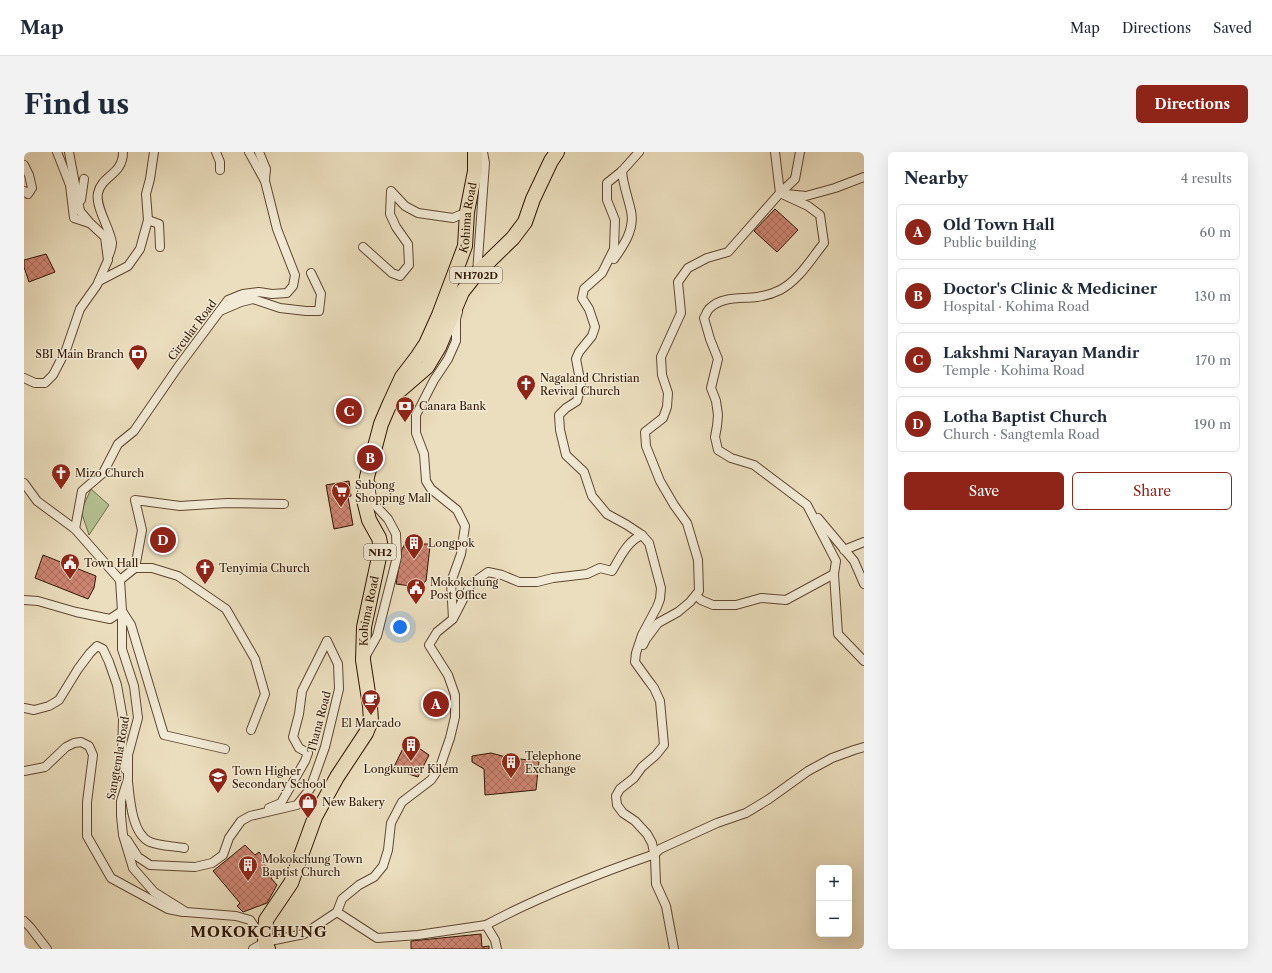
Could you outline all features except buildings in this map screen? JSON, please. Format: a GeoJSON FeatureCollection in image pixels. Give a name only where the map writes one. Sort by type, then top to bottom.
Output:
{"type":"FeatureCollection","features":[{"type":"Feature","properties":{"kind":"highway","name":"Kohima Road"},"geometry":{"type":"LineString","coordinates":[[263,947],[266,920],[291,883],[315,817],[366,733],[371,721],[363,660],[364,627],[381,548],[380,538],[369,520],[364,500],[367,477],[381,424],[402,377],[426,344],[439,315],[464,246],[467,212],[475,171],[475,152]]}},
{"type":"Feature","properties":{"kind":"highway","name":"NH702D"},"geometry":{"type":"LineString","coordinates":[[393,396],[427,367],[439,347],[462,292],[477,273],[513,238],[525,222],[533,199],[551,161],[557,152]]}},
{"type":"Feature","properties":{"kind":"street"},"geometry":{"type":"LineString","coordinates":[[56,152],[70,185],[74,218],[90,223]]}},
{"type":"Feature","properties":{"kind":"street"},"geometry":{"type":"LineString","coordinates":[[69,152],[80,211],[105,238],[108,260]]}},
{"type":"Feature","properties":{"kind":"street"},"geometry":{"type":"LineString","coordinates":[[25,378],[35,383],[45,384],[53,375],[66,350],[80,309],[99,281],[108,260],[112,244],[108,226],[98,202],[98,192],[108,178],[114,174],[121,165],[123,152]]}},
{"type":"Feature","properties":{"kind":"street"},"geometry":{"type":"LineString","coordinates":[[99,281],[128,266],[140,249],[148,220],[146,194],[154,152]]}},
{"type":"Feature","properties":{"kind":"street"},"geometry":{"type":"LineString","coordinates":[[216,152],[220,162],[220,170]]}},
{"type":"Feature","properties":{"kind":"street","name":"Circular Road"},"geometry":{"type":"LineString","coordinates":[[74,529],[82,491],[103,473],[118,444],[134,431],[178,367],[228,300],[243,294],[259,292],[272,294],[287,293],[293,286],[295,275],[277,229],[265,181],[249,152]]}},
{"type":"Feature","properties":{"kind":"street"},"geometry":{"type":"LineString","coordinates":[[259,152],[266,169],[265,181]]}},
{"type":"Feature","properties":{"kind":"street"},"geometry":{"type":"LineString","coordinates":[[477,273],[485,163],[483,152]]}},
{"type":"Feature","properties":{"kind":"street"},"geometry":{"type":"LineString","coordinates":[[602,273],[614,249],[615,220],[607,200],[607,182],[622,172],[639,152]]}},
{"type":"Feature","properties":{"kind":"street"},"geometry":{"type":"LineString","coordinates":[[774,152],[780,193]]}},
{"type":"Feature","properties":{"kind":"street"},"geometry":{"type":"LineString","coordinates":[[635,662],[646,639],[658,623],[678,612],[699,592],[698,560],[687,524],[660,481],[646,446],[645,432],[663,418],[667,406],[668,393],[662,375],[661,357],[681,314],[678,282],[688,268],[707,258],[728,252],[780,193],[795,179],[800,152]]}},
{"type":"Feature","properties":{"kind":"street"},"geometry":{"type":"LineString","coordinates":[[24,165],[29,175],[32,188],[28,194],[24,192]]}},
{"type":"Feature","properties":{"kind":"street"},"geometry":{"type":"LineString","coordinates":[[622,172],[631,213],[631,227],[627,239],[621,249],[602,273],[584,289],[582,298],[589,309],[595,327],[592,336],[579,352],[576,359],[581,385],[577,401],[566,408],[559,415],[560,430],[566,455],[584,472],[592,496],[607,514],[642,535],[649,543],[661,588],[657,607],[642,635],[636,653],[635,662],[654,688],[660,701],[664,745],[656,755],[642,767],[634,778],[620,789],[616,796],[617,806],[635,821],[647,834],[652,843],[655,854],[656,884],[666,906],[674,949]]}},
{"type":"Feature","properties":{"kind":"street"},"geometry":{"type":"LineString","coordinates":[[780,193],[806,196],[835,188],[864,177]]}},
{"type":"Feature","properties":{"kind":"street"},"geometry":{"type":"LineString","coordinates":[[80,211],[84,179]]}},
{"type":"Feature","properties":{"kind":"street"},"geometry":{"type":"LineString","coordinates":[[363,247],[392,273],[400,276],[409,265],[408,244],[396,227],[390,214],[391,191],[405,206],[418,213],[453,218],[467,212]]}},
{"type":"Feature","properties":{"kind":"street"},"geometry":{"type":"LineString","coordinates":[[780,193],[808,206],[820,215],[824,243],[791,283],[780,290],[758,297],[734,298],[720,301],[709,308],[704,318],[710,339],[718,358],[711,388],[716,401],[718,415],[715,437],[718,450],[731,458],[754,465],[807,505],[854,561],[864,584]]}},
{"type":"Feature","properties":{"kind":"street"},"geometry":{"type":"LineString","coordinates":[[148,220],[159,224],[160,247]]}},
{"type":"Feature","properties":{"kind":"street"},"geometry":{"type":"LineString","coordinates":[[220,311],[241,302],[253,299],[280,308],[319,311],[321,294],[311,273]]}},
{"type":"Feature","properties":{"kind":"street"},"geometry":{"type":"LineString","coordinates":[[453,619],[451,582],[461,554],[465,526],[457,510],[431,489],[426,481],[424,454],[416,434],[416,415],[434,380],[448,359],[456,341],[456,319],[462,292]]}},
{"type":"Feature","properties":{"kind":"street"},"geometry":{"type":"LineString","coordinates":[[24,483],[37,501],[74,529],[120,580],[135,568],[152,568],[178,576],[226,609],[255,659],[265,694],[251,730]]}},
{"type":"Feature","properties":{"kind":"street"},"geometry":{"type":"LineString","coordinates":[[135,568],[142,530],[134,500],[180,506],[227,502],[284,504]]}},
{"type":"Feature","properties":{"kind":"street"},"geometry":{"type":"LineString","coordinates":[[807,505],[836,560],[834,574],[838,634],[864,661]]}},
{"type":"Feature","properties":{"kind":"street"},"geometry":{"type":"LineString","coordinates":[[263,947],[304,934],[337,912],[342,899],[358,886],[374,877],[383,866],[388,850],[391,823],[402,802],[431,780],[440,767],[450,738],[455,717],[454,695],[448,676],[429,645],[437,632],[453,619],[471,584],[488,572],[502,575],[518,582],[537,582],[553,578],[587,574],[600,568],[612,571],[626,548],[635,538],[642,535]]}},
{"type":"Feature","properties":{"kind":"street"},"geometry":{"type":"LineString","coordinates":[[844,550],[864,542]]}},
{"type":"Feature","properties":{"kind":"street"},"geometry":{"type":"LineString","coordinates":[[696,595],[701,600],[713,605],[736,605],[761,598],[786,600],[834,574]]}},
{"type":"Feature","properties":{"kind":"street","name":"Sangtemla Road"},"geometry":{"type":"LineString","coordinates":[[120,580],[122,649],[134,686],[138,718],[128,755],[128,779],[121,801],[123,835],[133,868],[154,892],[186,912],[236,916],[250,920],[263,947]]}},
{"type":"Feature","properties":{"kind":"street"},"geometry":{"type":"LineString","coordinates":[[24,600],[38,601],[76,612],[110,619],[122,612],[131,625],[164,735],[225,749]]}},
{"type":"Feature","properties":{"kind":"street","name":"Thana Road"},"geometry":{"type":"LineString","coordinates":[[123,835],[138,856],[150,865],[195,867],[212,863],[223,855],[229,838],[241,821],[250,816],[281,803],[308,753],[298,748],[293,737],[299,714],[302,691],[327,641],[338,664],[339,689],[325,747],[310,789],[297,805],[250,816]]}},
{"type":"Feature","properties":{"kind":"street"},"geometry":{"type":"LineString","coordinates":[[24,708],[34,710],[49,706],[59,700],[78,668],[90,653],[97,646],[103,649],[117,685],[123,719],[122,756],[128,779],[131,804],[136,825],[143,838],[151,842],[184,848]]}},
{"type":"Feature","properties":{"kind":"street"},"geometry":{"type":"LineString","coordinates":[[24,771],[45,767],[66,747],[74,743],[81,742],[89,746],[93,755],[86,802],[87,836],[104,866],[112,878],[147,898],[168,909],[186,912]]}},
{"type":"Feature","properties":{"kind":"street"},"geometry":{"type":"LineString","coordinates":[[337,912],[377,938],[425,934],[486,924],[545,895],[655,854],[660,849],[717,823],[746,813],[769,799],[808,771],[832,758],[864,748]]}},
{"type":"Feature","properties":{"kind":"street"},"geometry":{"type":"LineString","coordinates":[[24,921],[47,949]]}},
{"type":"Feature","properties":{"kind":"street"},"geometry":{"type":"LineString","coordinates":[[486,924],[495,940],[497,949]]}},
{"type":"Feature","properties":{"kind":"green space"},"geometry":{"type":"Polygon","coordinates":[[[91,489],[109,505],[89,535],[81,511],[91,489]]]}},
{"type":"Feature","properties":{"kind":"place","name":"SBI Main Branch"},"geometry":{"type":"Point","coordinates":[138,371]}},
{"type":"Feature","properties":{"kind":"place","name":"Nagaland Christian Revival Church"},"geometry":{"type":"Point","coordinates":[526,401]}},
{"type":"Feature","properties":{"kind":"place","name":"Lakshmi Narayan Mandir"},"geometry":{"type":"Point","coordinates":[349,411]}},
{"type":"Feature","properties":{"kind":"place","name":"Canara Bank"},"geometry":{"type":"Point","coordinates":[405,423]}},
{"type":"Feature","properties":{"kind":"place","name":"Doctor's Clinic & Mediciner"},"geometry":{"type":"Point","coordinates":[370,458]}},
{"type":"Feature","properties":{"kind":"place","name":"Mizo Church"},"geometry":{"type":"Point","coordinates":[61,490]}},
{"type":"Feature","properties":{"kind":"place","name":"Subong Shopping Mall"},"geometry":{"type":"Point","coordinates":[341,508]}},
{"type":"Feature","properties":{"kind":"place","name":"Lotha Baptist Church"},"geometry":{"type":"Point","coordinates":[163,540]}},
{"type":"Feature","properties":{"kind":"place","name":"Longpok"},"geometry":{"type":"Point","coordinates":[414,560]}},
{"type":"Feature","properties":{"kind":"place","name":"Town Hall"},"geometry":{"type":"Point","coordinates":[70,580]}},
{"type":"Feature","properties":{"kind":"place","name":"Tenyimia Church"},"geometry":{"type":"Point","coordinates":[205,585]}},
{"type":"Feature","properties":{"kind":"place","name":"Mokokchung Post Office"},"geometry":{"type":"Point","coordinates":[416,605]}},
{"type":"Feature","properties":{"kind":"place","name":"Old Town Hall"},"geometry":{"type":"Point","coordinates":[436,704]}},
{"type":"Feature","properties":{"kind":"place","name":"El Marcado"},"geometry":{"type":"Point","coordinates":[371,716]}},
{"type":"Feature","properties":{"kind":"place","name":"Longkumer Kilem"},"geometry":{"type":"Point","coordinates":[411,762]}},
{"type":"Feature","properties":{"kind":"place","name":"Telephone Exchange"},"geometry":{"type":"Point","coordinates":[511,779]}},
{"type":"Feature","properties":{"kind":"place","name":"Town Higher Secondary School"},"geometry":{"type":"Point","coordinates":[218,794]}},
{"type":"Feature","properties":{"kind":"place","name":"New Bakery"},"geometry":{"type":"Point","coordinates":[308,819]}},
{"type":"Feature","properties":{"kind":"place","name":"Mokokchung Town Baptist Church"},"geometry":{"type":"Point","coordinates":[248,882]}},
{"type":"Feature","properties":{"kind":"district","name":"MOKOKCHUNG"},"geometry":{"type":"Point","coordinates":[259,931]}}]}
